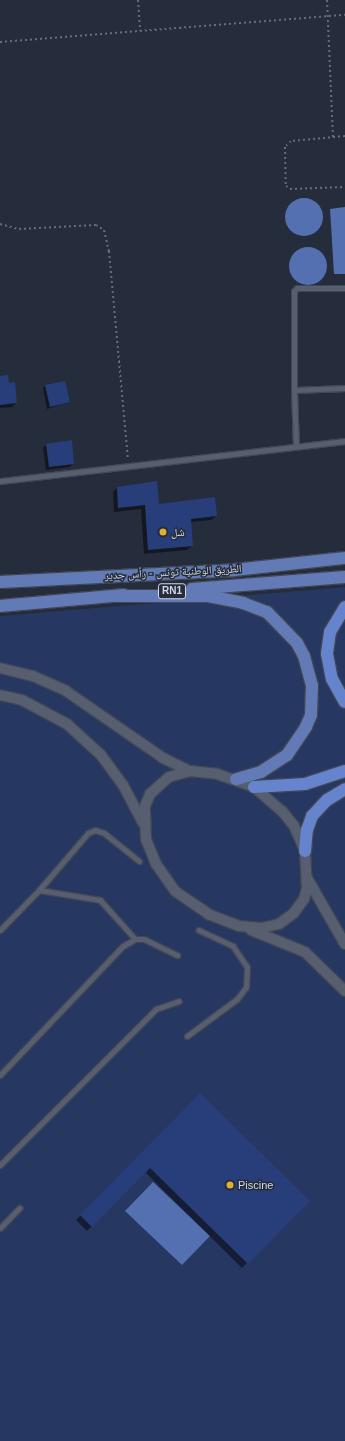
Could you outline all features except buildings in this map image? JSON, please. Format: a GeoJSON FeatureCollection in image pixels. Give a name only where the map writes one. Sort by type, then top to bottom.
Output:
{"type":"FeatureCollection","features":[{"type":"Feature","properties":{"kind":"highway"},"geometry":{"type":"LineString","coordinates":[[345,607],[330,632],[326,654],[332,678],[345,702]]}},
{"type":"Feature","properties":{"kind":"highway"},"geometry":{"type":"LineString","coordinates":[[254,787],[304,784],[345,771]]}},
{"type":"Feature","properties":{"kind":"highway"},"geometry":{"type":"LineString","coordinates":[[305,851],[307,830],[312,816],[327,800],[345,790]]}},
{"type":"Feature","properties":{"kind":"main road"},"geometry":{"type":"LineString","coordinates":[[297,564],[324,554],[345,551]]}},
{"type":"Feature","properties":{"kind":"main road","name":"الطريق الوطنية تونس - رأس جدير"},"geometry":{"type":"LineString","coordinates":[[0,582],[297,564],[345,558]]}},
{"type":"Feature","properties":{"kind":"main road","name":"الطريق الوطنية تونس - رأس جدير"},"geometry":{"type":"LineString","coordinates":[[0,606],[345,577]]}},
{"type":"Feature","properties":{"kind":"main road"},"geometry":{"type":"LineString","coordinates":[[117,596],[208,596],[243,603],[267,612],[297,643],[304,656],[312,685],[311,715],[306,727],[287,755],[261,772],[236,779]]}},
{"type":"Feature","properties":{"kind":"street"},"geometry":{"type":"LineString","coordinates":[[0,668],[33,676],[66,691],[163,758],[190,771],[236,779],[254,787],[282,811],[294,826],[305,851],[307,876],[304,899],[294,913],[279,924],[262,928],[239,926]]}},
{"type":"Feature","properties":{"kind":"street"},"geometry":{"type":"LineString","coordinates":[[0,695],[22,700],[67,724],[101,755],[123,785],[144,824]]}},
{"type":"Feature","properties":{"kind":"street"},"geometry":{"type":"LineString","coordinates":[[190,771],[169,777],[150,794],[145,806],[144,824],[146,839],[156,864],[175,891],[210,915],[305,952],[345,991]]}},
{"type":"Feature","properties":{"kind":"street"},"geometry":{"type":"LineString","coordinates":[[307,876],[345,944]]}},
{"type":"Feature","properties":{"kind":"lane"},"geometry":{"type":"LineString","coordinates":[[296,446],[294,390],[294,291],[297,288],[345,288]]}},
{"type":"Feature","properties":{"kind":"lane"},"geometry":{"type":"LineString","coordinates":[[294,390],[345,388]]}},
{"type":"Feature","properties":{"kind":"lane"},"geometry":{"type":"LineString","coordinates":[[0,481],[345,440]]}},
{"type":"Feature","properties":{"kind":"lane"},"geometry":{"type":"LineString","coordinates":[[0,930],[39,890],[77,843],[88,833],[95,830],[104,833],[139,861]]}},
{"type":"Feature","properties":{"kind":"lane"},"geometry":{"type":"LineString","coordinates":[[39,890],[100,900],[134,939]]}},
{"type":"Feature","properties":{"kind":"lane"},"geometry":{"type":"LineString","coordinates":[[187,1036],[237,999],[246,987],[247,967],[233,946],[198,930]]}},
{"type":"Feature","properties":{"kind":"lane"},"geometry":{"type":"LineString","coordinates":[[0,1075],[123,946],[134,939],[144,939],[177,955]]}},
{"type":"Feature","properties":{"kind":"lane"},"geometry":{"type":"LineString","coordinates":[[0,1165],[156,1009],[179,1001]]}},
{"type":"Feature","properties":{"kind":"lane"},"geometry":{"type":"LineString","coordinates":[[0,1228],[19,1208]]}},
{"type":"Feature","properties":{"kind":"path"},"geometry":{"type":"LineString","coordinates":[[138,0],[140,31]]}},
{"type":"Feature","properties":{"kind":"path"},"geometry":{"type":"LineString","coordinates":[[327,0],[333,137]]}},
{"type":"Feature","properties":{"kind":"path"},"geometry":{"type":"LineString","coordinates":[[0,42],[345,15]]}},
{"type":"Feature","properties":{"kind":"path"},"geometry":{"type":"LineString","coordinates":[[345,136],[291,140],[285,147],[286,186],[295,191],[345,187]]}},
{"type":"Feature","properties":{"kind":"path"},"geometry":{"type":"LineString","coordinates":[[0,224],[19,229],[96,225],[104,230],[109,251],[129,466]]}},
{"type":"Feature","properties":{"kind":"shaded area"},"geometry":{"type":"Polygon","coordinates":[[[304,198],[314,201],[320,207],[323,217],[320,227],[314,233],[304,236],[294,233],[288,227],[285,217],[288,207],[294,201],[304,198]]]}},
{"type":"Feature","properties":{"kind":"shaded area"},"geometry":{"type":"Polygon","coordinates":[[[345,207],[345,274],[334,274],[330,209],[345,207]]]}},
{"type":"Feature","properties":{"kind":"shaded area"},"geometry":{"type":"Polygon","coordinates":[[[308,247],[318,250],[324,256],[327,266],[324,276],[318,282],[308,285],[298,282],[292,276],[289,266],[292,256],[298,250],[308,247]]]}},
{"type":"Feature","properties":{"kind":"shaded area"},"geometry":{"type":"Polygon","coordinates":[[[345,587],[345,1441],[0,1441],[0,616],[345,587]]]}},
{"type":"Feature","properties":{"kind":"shaded area"},"geometry":{"type":"Polygon","coordinates":[[[153,1182],[210,1236],[182,1265],[125,1211],[153,1182]]]}},
{"type":"Feature","properties":{"kind":"place","name":"شل"},"geometry":{"type":"Point","coordinates":[163,532]}},
{"type":"Feature","properties":{"kind":"place","name":"Piscine"},"geometry":{"type":"Point","coordinates":[230,1185]}}]}
